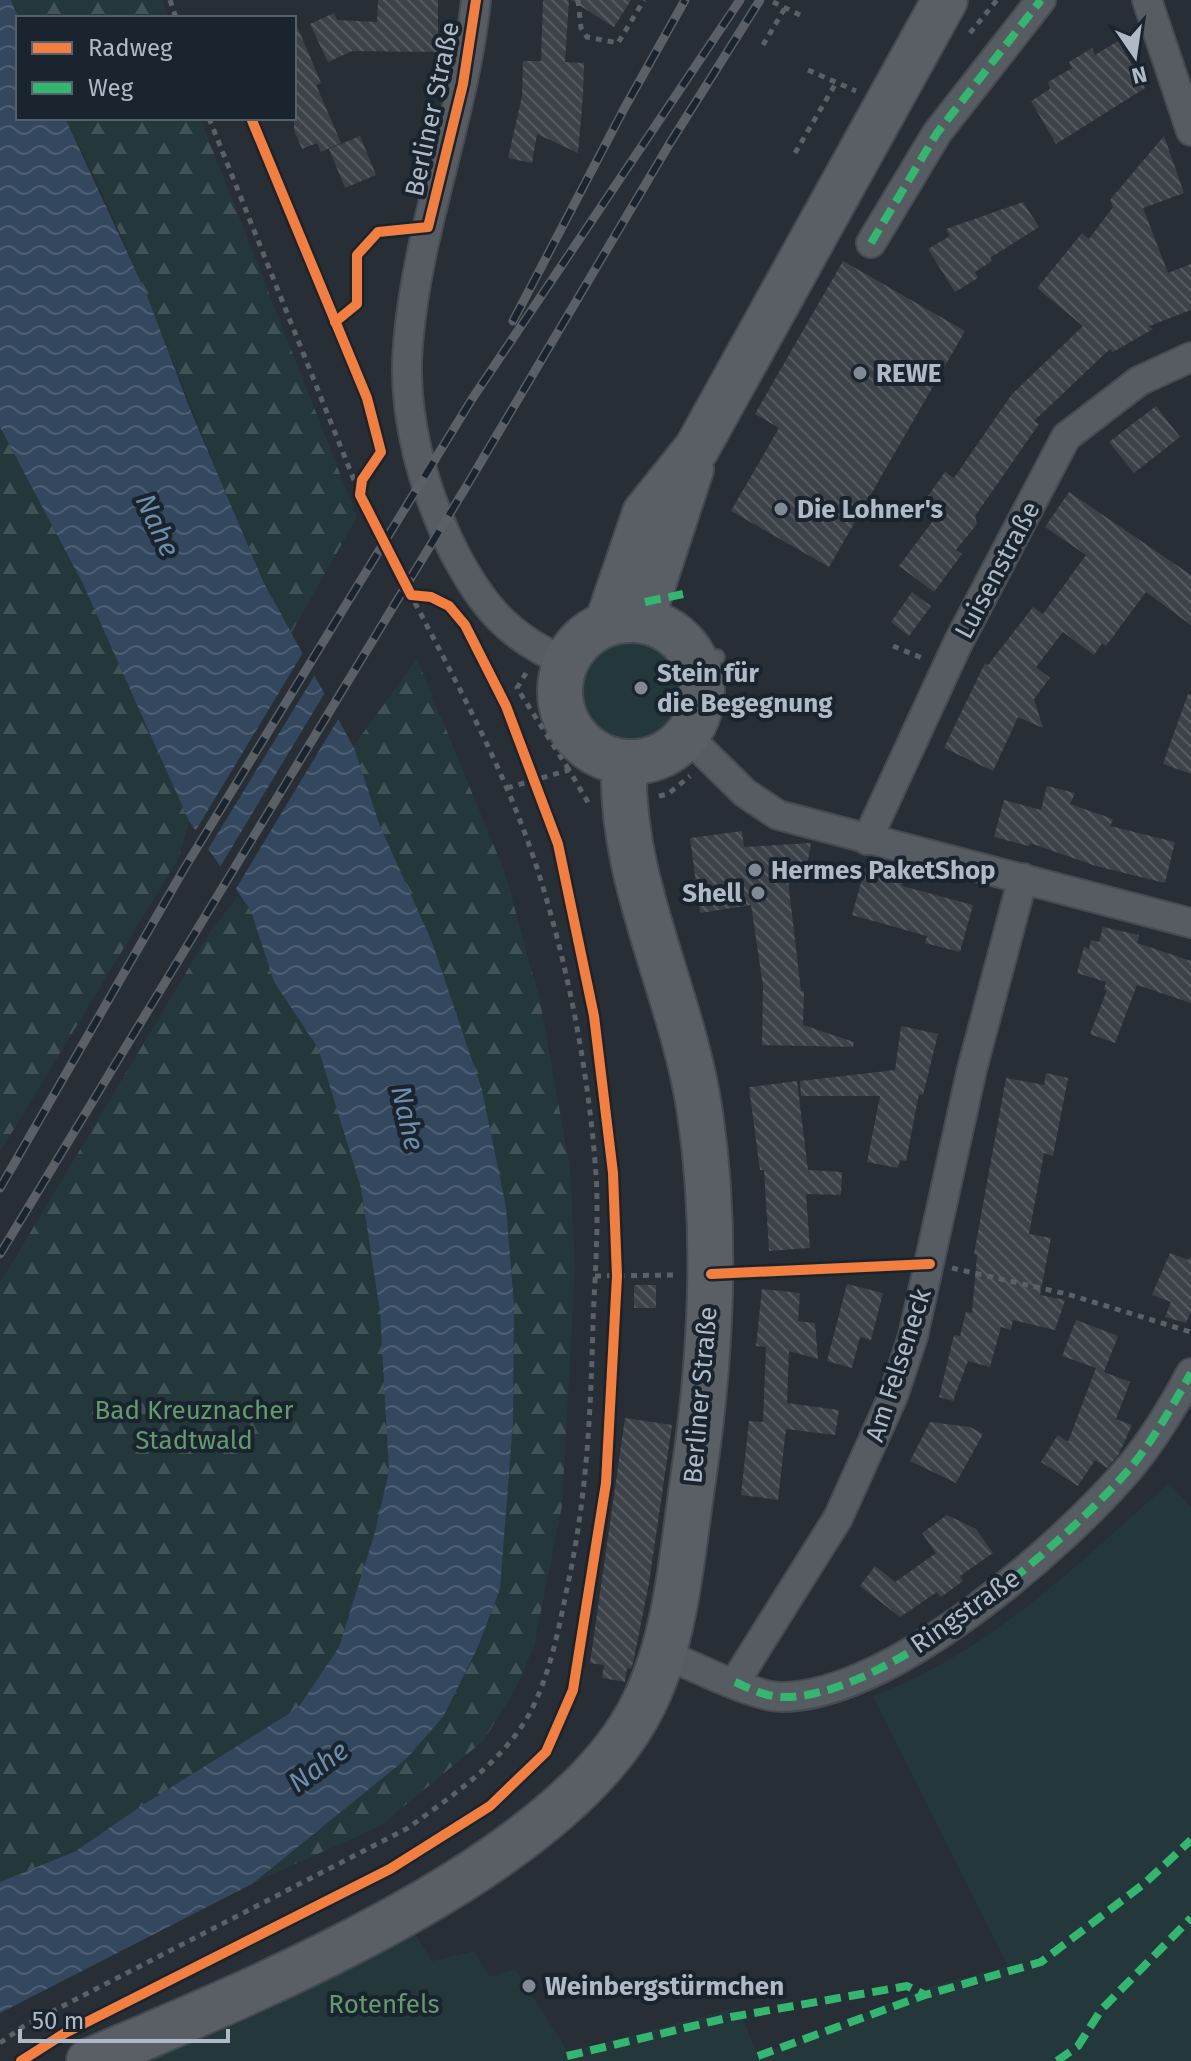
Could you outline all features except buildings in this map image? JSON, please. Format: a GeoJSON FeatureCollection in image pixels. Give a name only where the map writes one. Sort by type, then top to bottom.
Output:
{"type":"FeatureCollection","features":[{"type":"Feature","properties":{"kind":"main road"},"geometry":{"type":"LineString","coordinates":[[625,623],[645,513],[697,448],[945,0]]}},
{"type":"Feature","properties":{"kind":"main road"},"geometry":{"type":"LineString","coordinates":[[625,623],[678,637],[707,661],[701,702],[687,736],[659,757],[624,762],[593,751],[570,728],[552,656],[585,637],[625,623]]}},
{"type":"Feature","properties":{"kind":"main road","name":"Berliner Straße"},"geometry":{"type":"LineString","coordinates":[[89,2061],[301,1966],[439,1892],[522,1839],[585,1787],[608,1760],[645,1703],[662,1653],[681,1559],[701,1418],[711,1274],[708,1175],[696,1087],[643,900],[624,801],[624,762]]}},
{"type":"Feature","properties":{"kind":"street","name":"Berliner Straße"},"geometry":{"type":"LineString","coordinates":[[476,0],[463,84],[428,227],[412,315],[407,347],[408,392],[420,460],[445,534],[480,597],[514,635],[552,656]]}},
{"type":"Feature","properties":{"kind":"street"},"geometry":{"type":"LineString","coordinates":[[871,243],[937,133],[1041,0]]}},
{"type":"Feature","properties":{"kind":"street"},"geometry":{"type":"LineString","coordinates":[[1147,0],[1191,131]]}},
{"type":"Feature","properties":{"kind":"street","name":"Luisenstraße"},"geometry":{"type":"LineString","coordinates":[[867,840],[958,643],[1066,437],[1139,381],[1191,357]]}},
{"type":"Feature","properties":{"kind":"street"},"geometry":{"type":"LineString","coordinates":[[687,736],[764,809],[867,840],[1191,923]]}},
{"type":"Feature","properties":{"kind":"street","name":"Am Felseneck"},"geometry":{"type":"LineString","coordinates":[[735,1682],[802,1579],[869,1455],[913,1336],[972,1069],[1023,878]]}},
{"type":"Feature","properties":{"kind":"street","name":"Ringstraße"},"geometry":{"type":"LineString","coordinates":[[662,1653],[780,1697],[803,1695],[857,1678],[926,1642],[1029,1567],[1098,1501],[1150,1443],[1191,1373]]}},
{"type":"Feature","properties":{"kind":"path"},"geometry":{"type":"LineString","coordinates":[[578,0],[581,28],[587,37],[618,43],[644,0]]}},
{"type":"Feature","properties":{"kind":"path"},"geometry":{"type":"LineString","coordinates":[[773,2],[802,16]]}},
{"type":"Feature","properties":{"kind":"path"},"geometry":{"type":"LineString","coordinates":[[763,45],[785,8]]}},
{"type":"Feature","properties":{"kind":"path"},"geometry":{"type":"LineString","coordinates":[[808,70],[864,95]]}},
{"type":"Feature","properties":{"kind":"path"},"geometry":{"type":"LineString","coordinates":[[795,153],[836,83]]}},
{"type":"Feature","properties":{"kind":"path"},"geometry":{"type":"LineString","coordinates":[[210,120],[366,508]]}},
{"type":"Feature","properties":{"kind":"path"},"geometry":{"type":"LineString","coordinates":[[360,495],[362,480],[368,473]]}},
{"type":"Feature","properties":{"kind":"path"},"geometry":{"type":"LineString","coordinates":[[0,2043],[24,2026],[379,1845],[447,1800],[506,1746],[530,1711],[552,1660],[584,1505],[592,1396],[595,1174],[569,993],[537,868],[507,788],[405,583]]}},
{"type":"Feature","properties":{"kind":"path"},"geometry":{"type":"LineString","coordinates":[[411,595],[431,597]]}},
{"type":"Feature","properties":{"kind":"path"},"geometry":{"type":"LineString","coordinates":[[893,646],[931,662]]}},
{"type":"Feature","properties":{"kind":"path"},"geometry":{"type":"LineString","coordinates":[[552,656],[517,688],[569,770]]}},
{"type":"Feature","properties":{"kind":"path"},"geometry":{"type":"LineString","coordinates":[[528,765],[538,793]]}},
{"type":"Feature","properties":{"kind":"path"},"geometry":{"type":"LineString","coordinates":[[507,788],[534,780]]}},
{"type":"Feature","properties":{"kind":"path"},"geometry":{"type":"LineString","coordinates":[[616,1261],[616,1291]]}},
{"type":"Feature","properties":{"kind":"path"},"geometry":{"type":"LineString","coordinates":[[711,1274],[930,1264],[1067,1294],[1191,1332]]}},
{"type":"Feature","properties":{"kind":"path"},"geometry":{"type":"LineString","coordinates":[[595,1276],[647,1275]]}},
{"type":"Feature","properties":{"kind":"green space"},"geometry":{"type":"Polygon","coordinates":[[[11,0],[162,0],[167,16],[17,16],[11,0]]]}},
{"type":"Feature","properties":{"kind":"green space"},"geometry":{"type":"Polygon","coordinates":[[[66,120],[201,120],[357,517],[290,635],[232,507],[153,311],[66,120]]]}},
{"type":"Feature","properties":{"kind":"green space"},"geometry":{"type":"Polygon","coordinates":[[[0,427],[83,584],[189,821],[179,857],[0,1152],[0,427]]]}},
{"type":"Feature","properties":{"kind":"green space"},"geometry":{"type":"Polygon","coordinates":[[[631,639],[650,643],[666,654],[677,670],[681,689],[677,708],[666,724],[650,735],[631,739],[612,735],[596,724],[585,708],[581,689],[585,670],[596,654],[612,643],[631,639]]]}},
{"type":"Feature","properties":{"kind":"green space"},"geometry":{"type":"Polygon","coordinates":[[[417,659],[505,873],[540,1001],[570,1169],[575,1267],[562,1505],[534,1646],[514,1692],[483,1741],[380,1826],[253,1883],[406,1759],[443,1717],[478,1648],[500,1589],[513,1423],[514,1304],[506,1207],[481,1088],[432,942],[380,826],[353,747],[417,659]]]}},
{"type":"Feature","properties":{"kind":"green space","name":"Bad Kreuznacher Stadtwald"},"geometry":{"type":"Polygon","coordinates":[[[238,896],[251,911],[274,982],[318,1048],[361,1188],[380,1312],[387,1395],[389,1471],[375,1532],[339,1647],[298,1708],[141,1806],[76,1851],[0,1882],[0,1283],[211,931],[238,896]]]}},
{"type":"Feature","properties":{"kind":"green space","name":"Rotenfels"},"geometry":{"type":"Polygon","coordinates":[[[1169,1483],[1191,1507],[1191,2061],[132,2061],[410,1926],[432,1961],[474,1951],[490,1977],[515,1969],[568,2052],[738,2007],[758,2056],[926,1988],[1008,1966],[873,1696],[916,1678],[994,1631],[1066,1575],[1169,1483]]]}},
{"type":"Feature","properties":{"kind":"water","name":"Nahe"},"geometry":{"type":"Polygon","coordinates":[[[0,0],[11,0],[17,16],[16,120],[66,120],[146,293],[190,409],[264,583],[354,748],[380,826],[432,942],[482,1090],[506,1207],[514,1304],[513,1423],[500,1589],[478,1647],[443,1717],[406,1759],[252,1884],[0,2013],[0,1882],[76,1851],[141,1806],[298,1708],[339,1647],[375,1532],[389,1471],[380,1312],[361,1188],[318,1048],[274,982],[251,911],[189,821],[83,584],[0,427],[0,0]]]}},
{"type":"Feature","properties":{"kind":"pier"},"geometry":{"type":"Polygon","coordinates":[[[304,651],[316,673],[205,854],[193,835],[304,651]]]}},
{"type":"Feature","properties":{"kind":"pier"},"geometry":{"type":"Polygon","coordinates":[[[326,691],[340,716],[232,895],[217,872],[326,691]]]}},
{"type":"Feature","properties":{"kind":"railway"},"geometry":{"type":"LineString","coordinates":[[513,321],[685,0]]}},
{"type":"Feature","properties":{"kind":"railway"},"geometry":{"type":"LineString","coordinates":[[0,1188],[184,869],[472,399],[740,0]]}},
{"type":"Feature","properties":{"kind":"railway"},"geometry":{"type":"LineString","coordinates":[[0,1254],[469,482],[670,143],[760,0]]}},
{"type":"Feature","properties":{"kind":"marked path"},"geometry":{"type":"LineString","coordinates":[[871,243],[937,133],[1041,0]]}},
{"type":"Feature","properties":{"kind":"marked path"},"geometry":{"type":"LineString","coordinates":[[645,602],[683,594]]}},
{"type":"Feature","properties":{"kind":"marked path"},"geometry":{"type":"LineString","coordinates":[[735,1682],[781,1697],[823,1691],[870,1673],[920,1646],[971,1612],[1064,1535],[1132,1466],[1191,1373]]}},
{"type":"Feature","properties":{"kind":"marked path"},"geometry":{"type":"LineString","coordinates":[[758,2056],[925,1995],[1041,1962],[1145,1883],[1191,1840]]}},
{"type":"Feature","properties":{"kind":"marked path"},"geometry":{"type":"LineString","coordinates":[[1057,2061],[1078,2046],[1101,2010],[1191,1918]]}},
{"type":"Feature","properties":{"kind":"marked path"},"geometry":{"type":"LineString","coordinates":[[567,2056],[731,2017],[907,1986],[925,1995]]}},
{"type":"Feature","properties":{"kind":"cycle path"},"geometry":{"type":"LineString","coordinates":[[335,322],[357,304],[357,255],[378,232],[428,227],[463,84],[476,0]]}},
{"type":"Feature","properties":{"kind":"cycle path"},"geometry":{"type":"LineString","coordinates":[[21,2061],[65,2033],[390,1869],[490,1806],[546,1752],[573,1690],[606,1483],[617,1276],[613,1173],[594,1016],[558,844],[506,706],[465,625],[449,606],[431,597],[411,595],[360,495],[362,480],[381,452],[367,398],[252,120]]}},
{"type":"Feature","properties":{"kind":"cycle path"},"geometry":{"type":"LineString","coordinates":[[711,1274],[930,1264]]}},
{"type":"Feature","properties":{"kind":"place","name":"REWE"},"geometry":{"type":"Point","coordinates":[860,373]}},
{"type":"Feature","properties":{"kind":"place","name":"Die Lohner's"},"geometry":{"type":"Point","coordinates":[781,509]}},
{"type":"Feature","properties":{"kind":"place","name":"Stein für die Begegnung"},"geometry":{"type":"Point","coordinates":[641,688]}},
{"type":"Feature","properties":{"kind":"place","name":"Hermes PaketShop"},"geometry":{"type":"Point","coordinates":[755,870]}},
{"type":"Feature","properties":{"kind":"place","name":"Shell"},"geometry":{"type":"Point","coordinates":[758,893]}},
{"type":"Feature","properties":{"kind":"place","name":"Weinbergstürmchen"},"geometry":{"type":"Point","coordinates":[529,1986]}}]}
